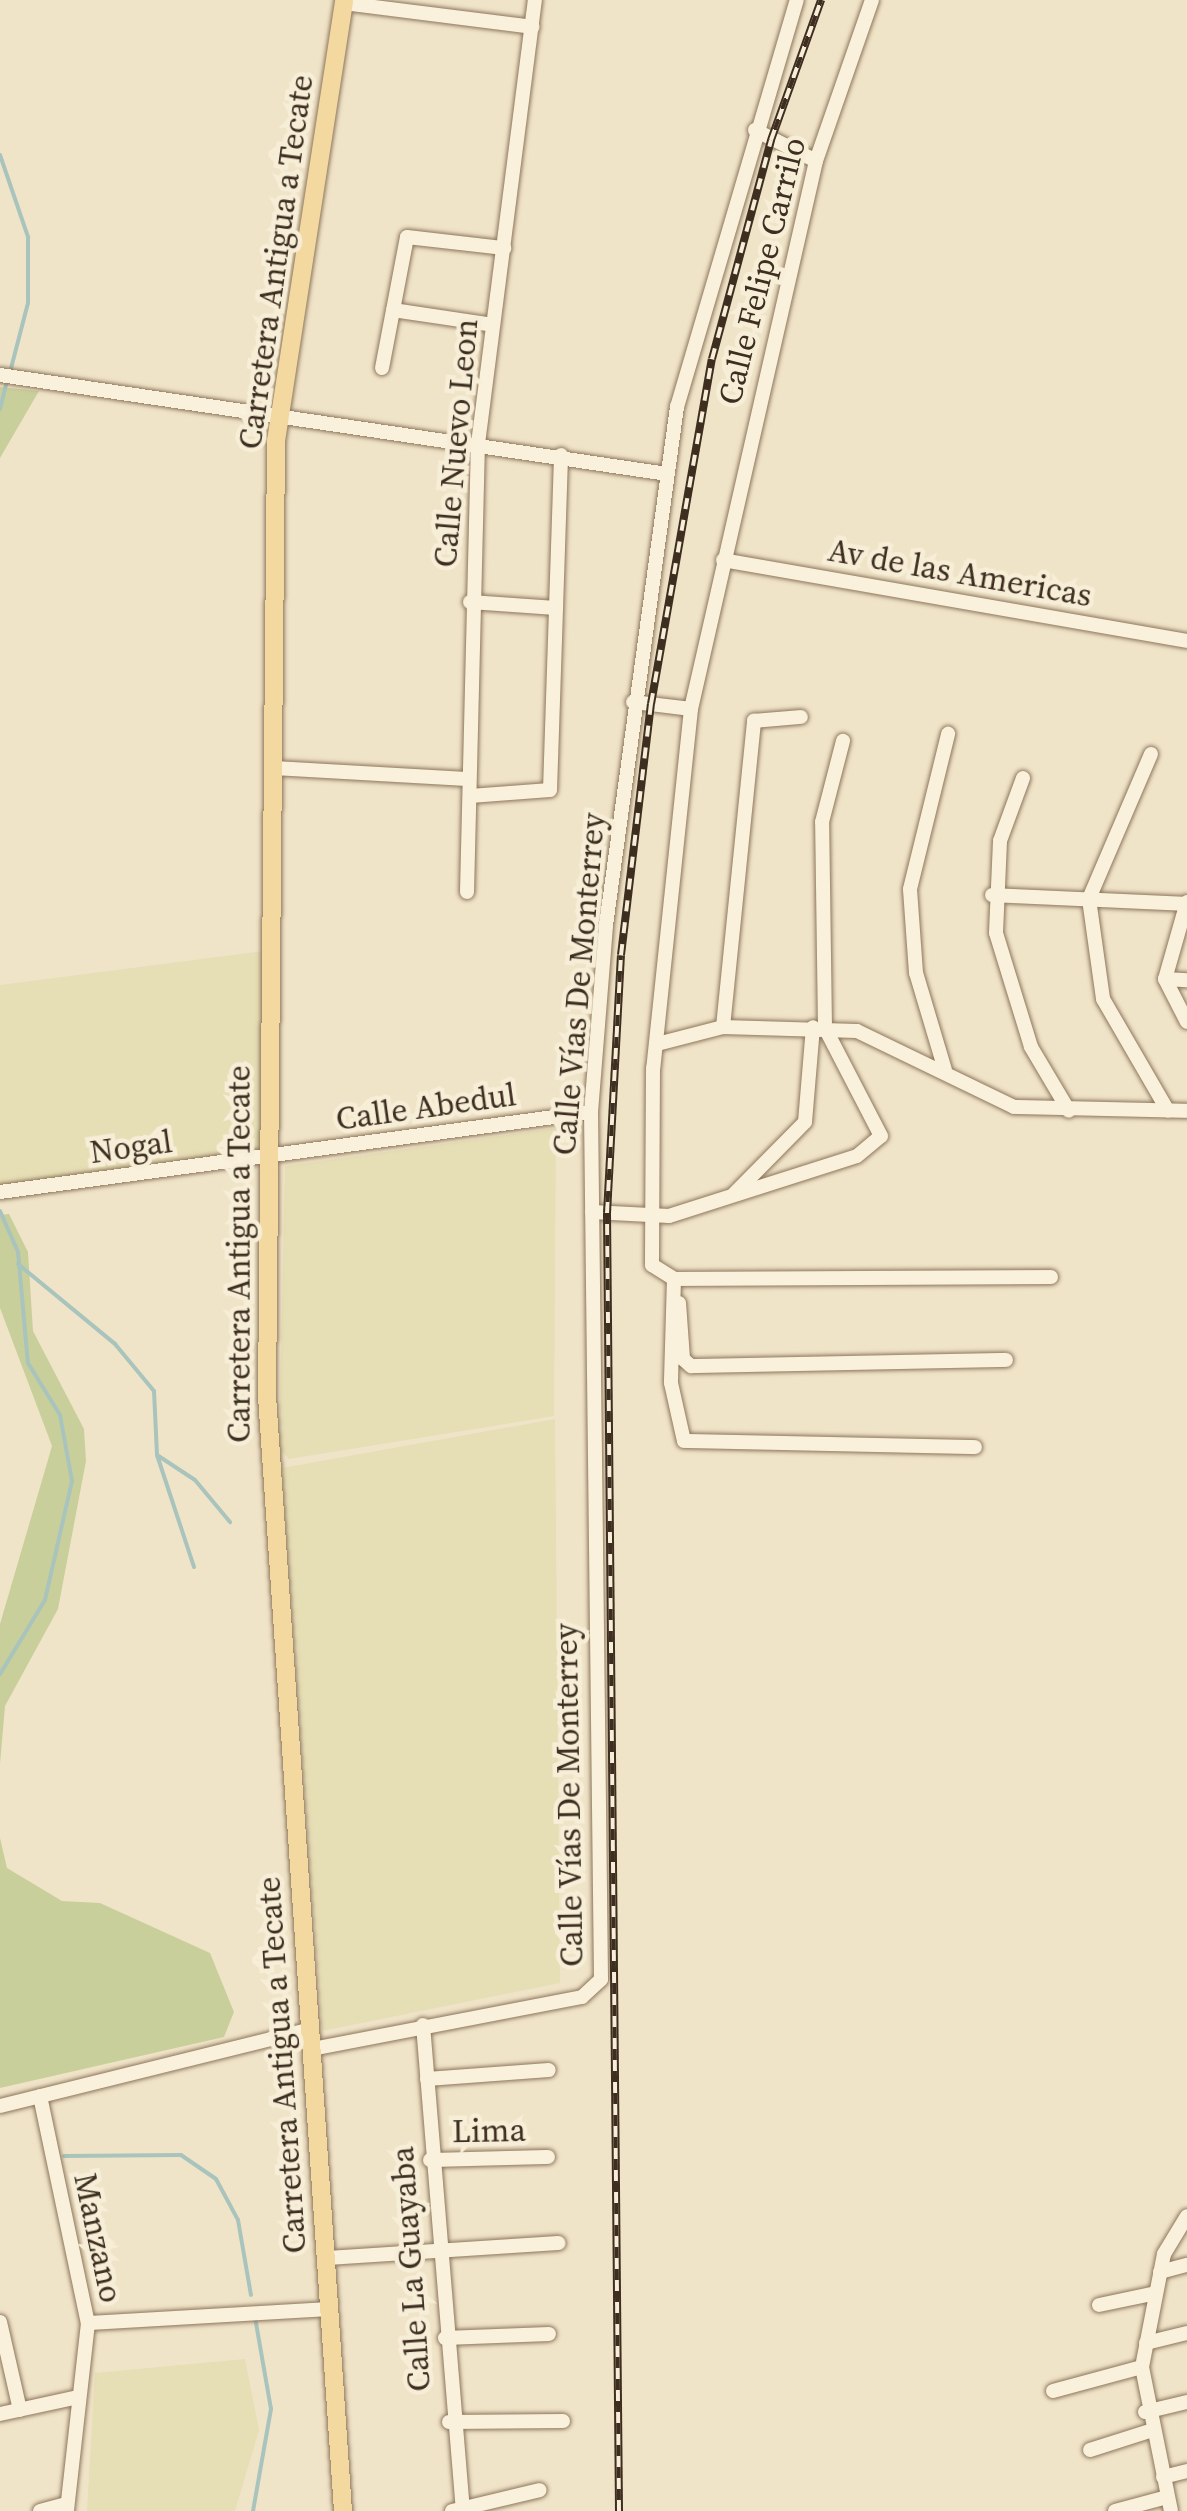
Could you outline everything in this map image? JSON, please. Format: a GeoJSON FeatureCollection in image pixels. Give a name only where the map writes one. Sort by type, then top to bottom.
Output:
{"type":"FeatureCollection","features":[{"type":"Feature","properties":{"kind":"main road","name":"Carretera Antigua a Tecate"},"geometry":{"type":"LineString","coordinates":[[343,2511],[270,1493],[268,1157],[280,416],[344,2]]}},
{"type":"Feature","properties":{"kind":"street","name":"Calle Nuevo Leon"},"geometry":{"type":"LineString","coordinates":[[467,892],[470,602],[478,444],[536,0]]}},
{"type":"Feature","properties":{"kind":"street","name":"Calle Vías De Monterrey"},"geometry":{"type":"LineString","coordinates":[[422,2026],[594,1991],[601,1979],[591,1112],[633,702],[685,375],[796,0]]}},
{"type":"Feature","properties":{"kind":"street","name":"Calle Felipe Carrilo"},"geometry":{"type":"LineString","coordinates":[[674,1287],[652,1265],[653,1068],[661,1043],[691,710],[816,161],[872,0]]}},
{"type":"Feature","properties":{"kind":"street"},"geometry":{"type":"LineString","coordinates":[[344,2],[532,28]]}},
{"type":"Feature","properties":{"kind":"street"},"geometry":{"type":"LineString","coordinates":[[755,130],[816,161]]}},
{"type":"Feature","properties":{"kind":"street"},"geometry":{"type":"LineString","coordinates":[[382,368],[407,237],[504,248]]}},
{"type":"Feature","properties":{"kind":"street"},"geometry":{"type":"LineString","coordinates":[[393,310],[493,325]]}},
{"type":"Feature","properties":{"kind":"street"},"geometry":{"type":"LineString","coordinates":[[0,376],[561,455],[667,474]]}},
{"type":"Feature","properties":{"kind":"street"},"geometry":{"type":"LineString","coordinates":[[470,796],[550,790],[561,455]]}},
{"type":"Feature","properties":{"kind":"street","name":"Av de las Americas"},"geometry":{"type":"LineString","coordinates":[[723,560],[1187,641]]}},
{"type":"Feature","properties":{"kind":"street"},"geometry":{"type":"LineString","coordinates":[[470,602],[556,608]]}},
{"type":"Feature","properties":{"kind":"street"},"geometry":{"type":"LineString","coordinates":[[633,702],[691,710]]}},
{"type":"Feature","properties":{"kind":"street"},"geometry":{"type":"LineString","coordinates":[[723,1026],[754,721],[800,717]]}},
{"type":"Feature","properties":{"kind":"street"},"geometry":{"type":"LineString","coordinates":[[945,1070],[923,1006],[910,889],[948,734]]}},
{"type":"Feature","properties":{"kind":"street"},"geometry":{"type":"LineString","coordinates":[[730,1198],[805,1122],[819,1028],[822,822],[843,741]]}},
{"type":"Feature","properties":{"kind":"street"},"geometry":{"type":"LineString","coordinates":[[1151,754],[1089,899],[1103,999],[1168,1111]]}},
{"type":"Feature","properties":{"kind":"street"},"geometry":{"type":"LineString","coordinates":[[274,768],[467,779]]}},
{"type":"Feature","properties":{"kind":"street"},"geometry":{"type":"LineString","coordinates":[[1023,778],[992,895],[1017,1011],[1068,1111]]}},
{"type":"Feature","properties":{"kind":"street"},"geometry":{"type":"LineString","coordinates":[[992,895],[1187,903],[1165,979],[1187,1022]]}},
{"type":"Feature","properties":{"kind":"street"},"geometry":{"type":"LineString","coordinates":[[1165,979],[1187,980]]}},
{"type":"Feature","properties":{"kind":"street"},"geometry":{"type":"LineString","coordinates":[[661,1043],[723,1026],[819,1028],[884,1040],[1014,1108],[1187,1111]]}},
{"type":"Feature","properties":{"kind":"street"},"geometry":{"type":"LineString","coordinates":[[592,1212],[655,1212],[730,1198],[857,1156],[882,1136],[819,1028]]}},
{"type":"Feature","properties":{"kind":"street","name":"Calle Abedul"},"geometry":{"type":"LineString","coordinates":[[268,1157],[591,1112]]}},
{"type":"Feature","properties":{"kind":"street","name":"Nogal"},"geometry":{"type":"LineString","coordinates":[[0,1192],[268,1157]]}},
{"type":"Feature","properties":{"kind":"street"},"geometry":{"type":"LineString","coordinates":[[674,1287],[1051,1277]]}},
{"type":"Feature","properties":{"kind":"street"},"geometry":{"type":"LineString","coordinates":[[674,1287],[691,1366],[1006,1360]]}},
{"type":"Feature","properties":{"kind":"street"},"geometry":{"type":"LineString","coordinates":[[674,1287],[678,1432],[696,1448],[976,1447]]}},
{"type":"Feature","properties":{"kind":"street"},"geometry":{"type":"LineString","coordinates":[[312,2049],[422,2026]]}},
{"type":"Feature","properties":{"kind":"street","name":"Calle La Guayaba"},"geometry":{"type":"LineString","coordinates":[[422,2026],[457,2510]]}},
{"type":"Feature","properties":{"kind":"street"},"geometry":{"type":"LineString","coordinates":[[0,2106],[310,2029]]}},
{"type":"Feature","properties":{"kind":"street"},"geometry":{"type":"LineString","coordinates":[[427,2079],[549,2070]]}},
{"type":"Feature","properties":{"kind":"street","name":"Manzano"},"geometry":{"type":"LineString","coordinates":[[40,2096],[88,2324],[74,2398],[67,2508]]}},
{"type":"Feature","properties":{"kind":"street","name":"Lima"},"geometry":{"type":"LineString","coordinates":[[430,2160],[548,2157]]}},
{"type":"Feature","properties":{"kind":"street"},"geometry":{"type":"LineString","coordinates":[[1115,2511],[1169,2504],[1145,2412],[1142,2367],[1160,2272],[1187,2216]]}},
{"type":"Feature","properties":{"kind":"street"},"geometry":{"type":"LineString","coordinates":[[327,2258],[559,2243]]}},
{"type":"Feature","properties":{"kind":"street"},"geometry":{"type":"LineString","coordinates":[[1160,2272],[1187,2265]]}},
{"type":"Feature","properties":{"kind":"street"},"geometry":{"type":"LineString","coordinates":[[1099,2305],[1156,2293]]}},
{"type":"Feature","properties":{"kind":"street"},"geometry":{"type":"LineString","coordinates":[[88,2324],[331,2310]]}},
{"type":"Feature","properties":{"kind":"street"},"geometry":{"type":"LineString","coordinates":[[0,2322],[20,2410]]}},
{"type":"Feature","properties":{"kind":"street"},"geometry":{"type":"LineString","coordinates":[[445,2338],[549,2334]]}},
{"type":"Feature","properties":{"kind":"street"},"geometry":{"type":"LineString","coordinates":[[1146,2343],[1187,2334]]}},
{"type":"Feature","properties":{"kind":"street"},"geometry":{"type":"LineString","coordinates":[[1053,2390],[1142,2367]]}},
{"type":"Feature","properties":{"kind":"street"},"geometry":{"type":"LineString","coordinates":[[0,2414],[74,2398]]}},
{"type":"Feature","properties":{"kind":"street"},"geometry":{"type":"LineString","coordinates":[[1145,2412],[1187,2402]]}},
{"type":"Feature","properties":{"kind":"street"},"geometry":{"type":"LineString","coordinates":[[449,2422],[563,2421]]}},
{"type":"Feature","properties":{"kind":"street"},"geometry":{"type":"LineString","coordinates":[[1090,2450],[1150,2431]]}},
{"type":"Feature","properties":{"kind":"street"},"geometry":{"type":"LineString","coordinates":[[1162,2477],[1187,2471]]}},
{"type":"Feature","properties":{"kind":"street"},"geometry":{"type":"LineString","coordinates":[[457,2510],[540,2490]]}},
{"type":"Feature","properties":{"kind":"street"},"geometry":{"type":"LineString","coordinates":[[40,2511],[67,2508]]}},
{"type":"Feature","properties":{"kind":"shaded area"},"geometry":{"type":"Polygon","coordinates":[[[271,950],[268,1157],[0,1193],[0,985],[271,950]]]}},
{"type":"Feature","properties":{"kind":"shaded area"},"geometry":{"type":"Polygon","coordinates":[[[556,1128],[554,1416],[289,1459],[279,1448],[285,1166],[556,1128]]]}},
{"type":"Feature","properties":{"kind":"shaded area"},"geometry":{"type":"Polygon","coordinates":[[[555,1419],[560,1983],[322,2031],[282,1468],[555,1419]]]}},
{"type":"Feature","properties":{"kind":"shaded area"},"geometry":{"type":"Polygon","coordinates":[[[245,2359],[259,2430],[235,2511],[87,2511],[95,2373],[245,2359]]]}},
{"type":"Feature","properties":{"kind":"green space"},"geometry":{"type":"Polygon","coordinates":[[[0,387],[39,391],[0,458],[0,387]]]}},
{"type":"Feature","properties":{"kind":"green space"},"geometry":{"type":"Polygon","coordinates":[[[9,1214],[28,1252],[33,1331],[84,1429],[86,1461],[58,1609],[5,1706],[0,1764],[0,1624],[52,1446],[0,1308],[0,1215],[9,1214]]]}},
{"type":"Feature","properties":{"kind":"green space"},"geometry":{"type":"Polygon","coordinates":[[[0,1838],[7,1868],[62,1901],[100,1903],[210,1953],[234,2012],[224,2037],[0,2088],[0,1838]]]}},
{"type":"Feature","properties":{"kind":"waterway"},"geometry":{"type":"LineString","coordinates":[[0,155],[28,237],[28,303],[10,372]]}},
{"type":"Feature","properties":{"kind":"waterway"},"geometry":{"type":"LineString","coordinates":[[0,409],[7,381]]}},
{"type":"Feature","properties":{"kind":"waterway"},"geometry":{"type":"LineString","coordinates":[[0,1211],[18,1252],[28,1363],[60,1415],[72,1481],[45,1600],[0,1674]]}},
{"type":"Feature","properties":{"kind":"waterway"},"geometry":{"type":"LineString","coordinates":[[18,1264],[115,1344],[154,1391],[157,1455],[194,1567]]}},
{"type":"Feature","properties":{"kind":"waterway"},"geometry":{"type":"LineString","coordinates":[[157,1455],[195,1480],[230,1522]]}},
{"type":"Feature","properties":{"kind":"waterway"},"geometry":{"type":"LineString","coordinates":[[64,2156],[181,2155],[216,2179],[238,2220],[251,2295]]}},
{"type":"Feature","properties":{"kind":"waterway"},"geometry":{"type":"LineString","coordinates":[[253,2511],[271,2409],[255,2317]]}},
{"type":"Feature","properties":{"kind":"railway"},"geometry":{"type":"LineString","coordinates":[[619,2511],[607,1213],[621,955],[651,704],[712,359],[771,140],[821,0]]}}]}
